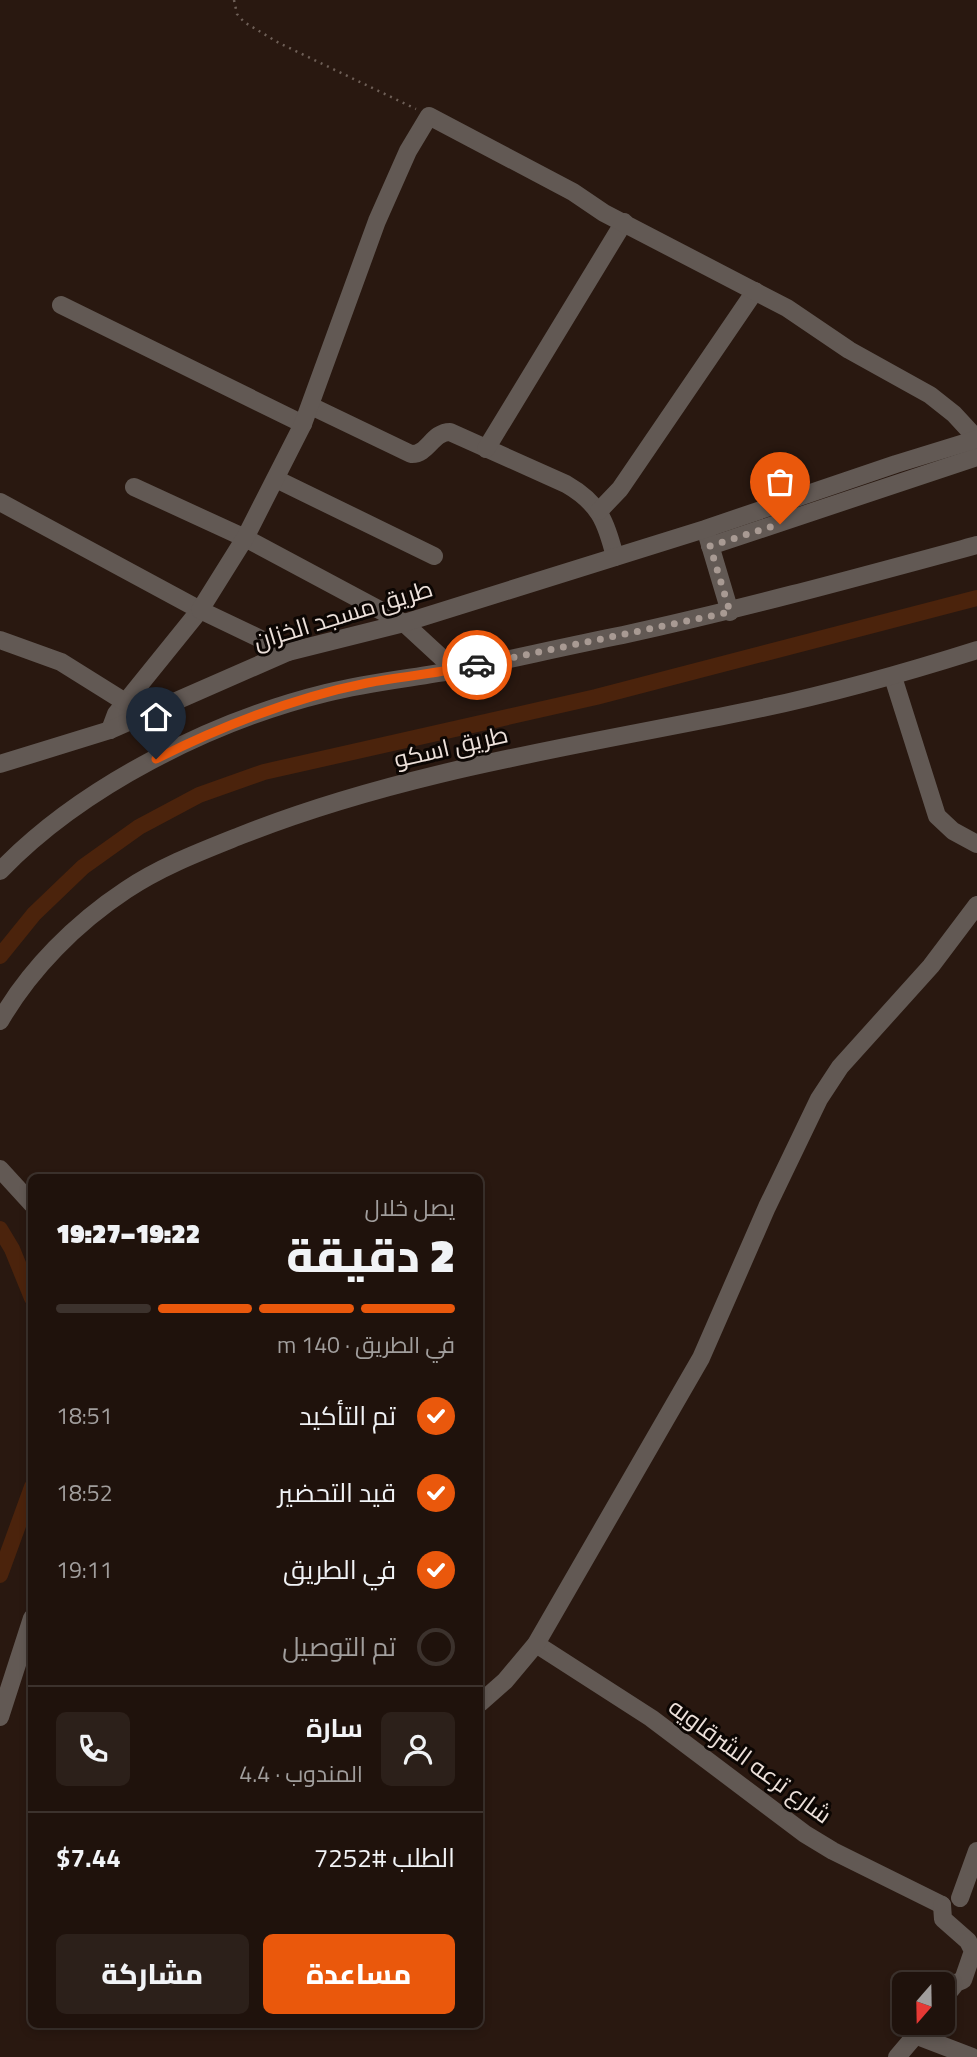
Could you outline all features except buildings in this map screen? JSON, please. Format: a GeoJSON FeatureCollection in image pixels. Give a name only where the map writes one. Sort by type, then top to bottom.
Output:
{"type":"FeatureCollection","features":[{"type":"Feature","properties":{"kind":"street"},"geometry":{"type":"LineString","coordinates":[[110,730],[116,714],[125,702],[200,610],[276,479],[311,406],[377,221],[408,151],[429,116],[787,308],[849,351],[930,395],[954,414],[977,439],[895,464],[708,537]]}},
{"type":"Feature","properties":{"kind":"street"},"geometry":{"type":"LineString","coordinates":[[486,449],[624,222]]}},
{"type":"Feature","properties":{"kind":"street"},"geometry":{"type":"LineString","coordinates":[[599,511],[620,489],[755,291]]}},
{"type":"Feature","properties":{"kind":"street"},"geometry":{"type":"LineString","coordinates":[[61,305],[303,424]]}},
{"type":"Feature","properties":{"kind":"street"},"geometry":{"type":"LineString","coordinates":[[311,406],[411,454],[421,453],[439,434],[456,434],[566,484],[582,493],[599,511],[615,557]]}},
{"type":"Feature","properties":{"kind":"street"},"geometry":{"type":"LineString","coordinates":[[708,537],[977,457]]}},
{"type":"Feature","properties":{"kind":"street"},"geometry":{"type":"LineString","coordinates":[[276,479],[433,556]]}},
{"type":"Feature","properties":{"kind":"street"},"geometry":{"type":"LineString","coordinates":[[134,487],[244,538],[404,623],[455,670]]}},
{"type":"Feature","properties":{"kind":"street"},"geometry":{"type":"LineString","coordinates":[[0,502],[200,610],[288,652]]}},
{"type":"Feature","properties":{"kind":"street"},"geometry":{"type":"LineString","coordinates":[[708,537],[730,612]]}},
{"type":"Feature","properties":{"kind":"street","name":"طريق مسجد الخزان"},"geometry":{"type":"LineString","coordinates":[[0,764],[110,730],[288,652],[404,623],[615,557],[708,537]]}},
{"type":"Feature","properties":{"kind":"street"},"geometry":{"type":"LineString","coordinates":[[0,871],[80,806],[137,770],[196,739],[280,706],[367,683],[455,670],[730,612],[977,545]]}},
{"type":"Feature","properties":{"kind":"street"},"geometry":{"type":"LineString","coordinates":[[0,640],[61,662],[125,702]]}},
{"type":"Feature","properties":{"kind":"street","name":"طريق اسكو"},"geometry":{"type":"LineString","coordinates":[[0,1021],[42,963],[82,924],[127,890],[175,862],[280,820],[334,802],[445,773],[743,713],[893,677],[977,650]]}},
{"type":"Feature","properties":{"kind":"street"},"geometry":{"type":"LineString","coordinates":[[893,677],[937,816],[953,831],[977,845]]}},
{"type":"Feature","properties":{"kind":"street"},"geometry":{"type":"LineString","coordinates":[[483,1700],[505,1681],[536,1644],[701,1358],[767,1206],[820,1099],[840,1068],[931,966],[977,905]]}},
{"type":"Feature","properties":{"kind":"street"},"geometry":{"type":"LineString","coordinates":[[0,1169],[28,1200]]}},
{"type":"Feature","properties":{"kind":"street"},"geometry":{"type":"LineString","coordinates":[[0,1717],[28,1630]]}},
{"type":"Feature","properties":{"kind":"street","name":"شارع ترعه الشرقاويه"},"geometry":{"type":"LineString","coordinates":[[536,1644],[651,1718],[806,1834],[834,1851],[942,1905]]}},
{"type":"Feature","properties":{"kind":"street"},"geometry":{"type":"LineString","coordinates":[[970,1982],[973,1951],[968,1941],[943,1919],[942,1905],[950,1899],[969,1899],[977,1851]]}},
{"type":"Feature","properties":{"kind":"street"},"geometry":{"type":"LineString","coordinates":[[897,2057],[915,2035]]}},
{"type":"Feature","properties":{"kind":"street"},"geometry":{"type":"LineString","coordinates":[[931,2035],[972,2057]]}},
{"type":"Feature","properties":{"kind":"path"},"geometry":{"type":"LineString","coordinates":[[234,0],[237,14],[244,22],[279,43],[429,116]]}},
{"type":"Feature","properties":{"kind":"waterway"},"geometry":{"type":"LineString","coordinates":[[0,956],[34,914],[83,867],[139,827],[199,795],[264,772],[596,697],[977,598]]}},
{"type":"Feature","properties":{"kind":"waterway"},"geometry":{"type":"LineString","coordinates":[[0,1229],[12,1249],[28,1288]]}},
{"type":"Feature","properties":{"kind":"waterway"},"geometry":{"type":"LineString","coordinates":[[0,1575],[28,1498]]}},
{"type":"Feature","properties":{"kind":"way so far"},"geometry":{"type":"LineString","coordinates":[[477,665],[730,612],[710,546],[780,524]]}},
{"type":"Feature","properties":{"kind":"route"},"geometry":{"type":"LineString","coordinates":[[156,759],[238,721],[280,706],[367,683],[477,665]]}}]}
